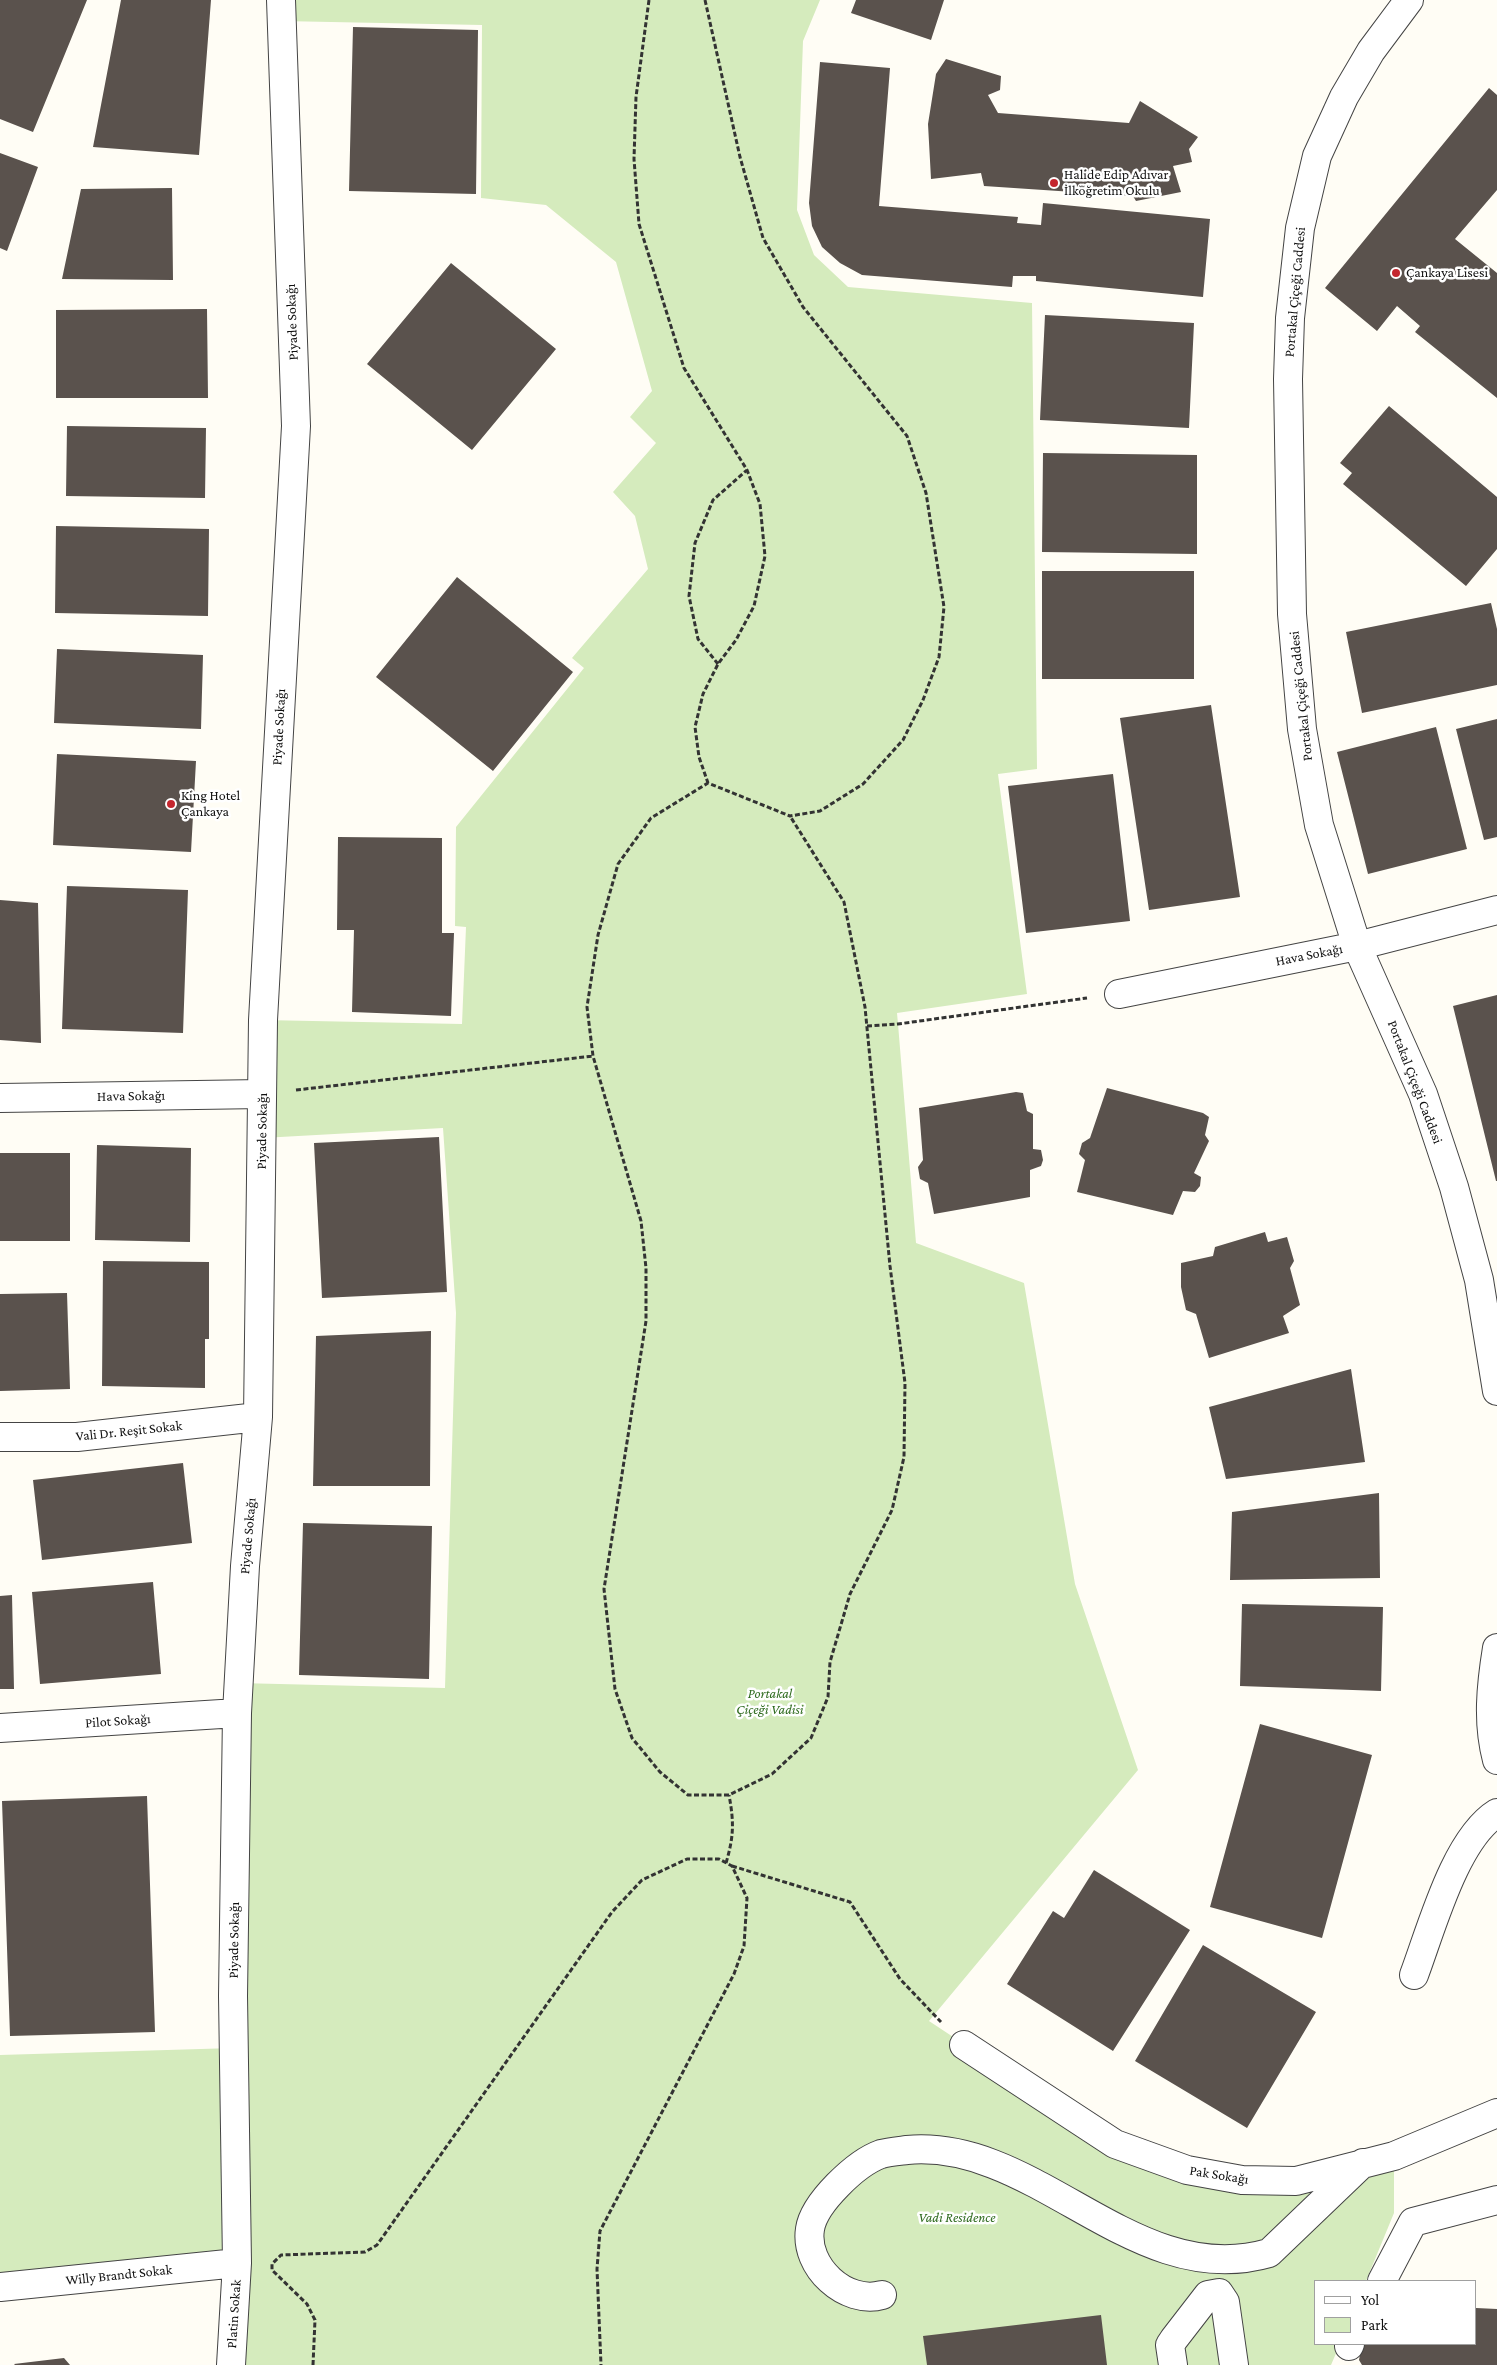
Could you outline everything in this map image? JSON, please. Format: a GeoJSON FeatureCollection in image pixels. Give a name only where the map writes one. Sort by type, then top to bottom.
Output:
{"type":"FeatureCollection","features":[{"type":"Feature","properties":{"kind":"street","name":"Piyade Sokağı"},"geometry":{"type":"LineString","coordinates":[[237,2263],[233,1996],[237,1713],[245,1566],[258,1416],[263,1020],[296,426],[281,0]]}},
{"type":"Feature","properties":{"kind":"street","name":"Portakal Çiçeği Caddesi"},"geometry":{"type":"LineString","coordinates":[[1409,0],[1371,51],[1348,89],[1317,156],[1300,228],[1290,318],[1288,488],[1292,614],[1302,729],[1319,825],[1357,946],[1423,1094],[1454,1186],[1479,1280],[1497,1391]]}},
{"type":"Feature","properties":{"kind":"street","name":"Hava Sokağı"},"geometry":{"type":"LineString","coordinates":[[1119,994],[1357,946],[1497,910]]}},
{"type":"Feature","properties":{"kind":"street","name":"Hava Sokağı"},"geometry":{"type":"LineString","coordinates":[[0,1098],[262,1094]]}},
{"type":"Feature","properties":{"kind":"street","name":"Vali Dr. Reşit Sokak"},"geometry":{"type":"LineString","coordinates":[[0,1436],[76,1437],[258,1416]]}},
{"type":"Feature","properties":{"kind":"street"},"geometry":{"type":"LineString","coordinates":[[1497,1648],[1491,1682],[1491,1738],[1497,1760]]}},
{"type":"Feature","properties":{"kind":"street","name":"Pilot Sokağı"},"geometry":{"type":"LineString","coordinates":[[0,1728],[237,1713]]}},
{"type":"Feature","properties":{"kind":"street"},"geometry":{"type":"LineString","coordinates":[[1414,1975],[1456,1862],[1472,1838],[1497,1813]]}},
{"type":"Feature","properties":{"kind":"street","name":"Pak Sokağı"},"geometry":{"type":"LineString","coordinates":[[964,2045],[1115,2144],[1187,2170],[1242,2180],[1296,2181],[1394,2156],[1497,2113]]}},
{"type":"Feature","properties":{"kind":"street"},"geometry":{"type":"LineString","coordinates":[[882,2295],[874,2297],[861,2296],[846,2291],[828,2278],[818,2265],[810,2248],[810,2229],[817,2210],[837,2187],[860,2166],[880,2154],[908,2150],[941,2150],[985,2160],[1037,2184],[1104,2223],[1161,2247],[1203,2258],[1243,2259],[1269,2253],[1363,2163]]}},
{"type":"Feature","properties":{"kind":"street"},"geometry":{"type":"LineString","coordinates":[[1383,2280],[1413,2222],[1497,2200]]}},
{"type":"Feature","properties":{"kind":"street"},"geometry":{"type":"LineString","coordinates":[[1173,2365],[1170,2345],[1208,2294],[1219,2293],[1243,2259]]}},
{"type":"Feature","properties":{"kind":"street","name":"Willy Brandt Sokak"},"geometry":{"type":"LineString","coordinates":[[0,2287],[237,2263]]}},
{"type":"Feature","properties":{"kind":"street","name":"Platin Sokak"},"geometry":{"type":"LineString","coordinates":[[231,2365],[237,2263]]}},
{"type":"Feature","properties":{"kind":"street"},"geometry":{"type":"LineString","coordinates":[[1219,2293],[1225,2302],[1234,2365]]}},
{"type":"Feature","properties":{"kind":"path"},"geometry":{"type":"LineString","coordinates":[[649,0],[636,97],[634,160],[639,224],[684,368],[747,470],[760,504],[765,556],[754,606],[736,640],[718,664],[703,694],[695,727],[699,756],[708,783]]}},
{"type":"Feature","properties":{"kind":"path"},"geometry":{"type":"LineString","coordinates":[[705,0],[740,156],[763,238],[803,307],[907,436],[926,493],[938,556],[944,607],[939,657],[923,700],[902,740],[863,784],[820,811],[790,816],[708,783]]}},
{"type":"Feature","properties":{"kind":"path"},"geometry":{"type":"LineString","coordinates":[[718,664],[698,640],[689,596],[695,543],[713,500],[747,470]]}},
{"type":"Feature","properties":{"kind":"path"},"geometry":{"type":"LineString","coordinates":[[708,783],[652,818],[618,864],[598,935],[587,1007],[593,1056],[641,1221],[646,1268],[646,1321],[604,1589],[615,1689],[632,1738],[660,1772],[688,1795],[729,1795],[772,1774],[812,1738],[828,1697],[830,1662],[850,1594],[892,1510],[904,1457],[905,1383],[890,1266],[865,1007],[844,902],[790,816]]}},
{"type":"Feature","properties":{"kind":"path"},"geometry":{"type":"LineString","coordinates":[[867,1026],[898,1024],[1119,994]]}},
{"type":"Feature","properties":{"kind":"path"},"geometry":{"type":"LineString","coordinates":[[262,1094],[593,1056]]}},
{"type":"Feature","properties":{"kind":"path"},"geometry":{"type":"LineString","coordinates":[[726,1863],[733,1840],[734,1822],[729,1795]]}},
{"type":"Feature","properties":{"kind":"path"},"geometry":{"type":"LineString","coordinates":[[313,2365],[314,2320],[307,2304],[272,2270],[272,2264],[281,2255],[365,2252],[377,2245],[612,1912],[642,1880],[687,1859],[719,1859],[732,1866],[850,1902],[900,1979],[964,2045]]}},
{"type":"Feature","properties":{"kind":"path"},"geometry":{"type":"LineString","coordinates":[[601,2365],[597,2269],[600,2231],[734,1974],[744,1946],[747,1898],[732,1866]]}},
{"type":"Feature","properties":{"kind":"green space","name":"Portakal Çiçeği Vadisi"},"geometry":{"type":"Polygon","coordinates":[[[281,0],[820,0],[803,41],[797,210],[814,255],[848,287],[1032,303],[1037,769],[998,774],[1027,994],[897,1013],[916,1243],[1024,1283],[1075,1584],[1138,1770],[929,2021],[1115,2144],[1242,2180],[1394,2156],[1394,2213],[1366,2280],[1314,2280],[1314,2345],[1340,2345],[1331,2365],[231,2365],[237,2263],[0,2287],[0,2055],[234,2048],[238,1683],[445,1688],[456,1313],[443,1128],[262,1138],[263,1020],[462,1024],[466,927],[455,926],[456,827],[584,668],[572,658],[648,569],[635,516],[613,492],[656,443],[630,417],[652,391],[616,262],[546,205],[481,198],[482,25],[281,21],[281,0]]]}},
{"type":"Feature","properties":{"kind":"building"},"geometry":{"type":"Polygon","coordinates":[[[0,0],[87,0],[33,132],[0,119],[0,0]]]}},
{"type":"Feature","properties":{"kind":"building"},"geometry":{"type":"Polygon","coordinates":[[[121,0],[211,0],[199,155],[93,147],[121,0]]]}},
{"type":"Feature","properties":{"kind":"building"},"geometry":{"type":"Polygon","coordinates":[[[856,0],[944,0],[931,40],[851,13],[856,0]]]}},
{"type":"Feature","properties":{"kind":"building"},"geometry":{"type":"Polygon","coordinates":[[[353,27],[478,30],[476,194],[349,191],[353,27]]]}},
{"type":"Feature","properties":{"kind":"building"},"geometry":{"type":"Polygon","coordinates":[[[946,59],[1001,76],[1000,90],[988,95],[998,113],[1129,123],[1140,101],[1198,137],[1189,149],[1192,162],[1173,166],[1181,192],[1136,201],[1133,196],[984,186],[981,173],[931,179],[928,124],[936,74],[946,59]]]}},
{"type":"Feature","properties":{"kind":"building"},"geometry":{"type":"Polygon","coordinates":[[[820,62],[890,68],[879,206],[1018,217],[1017,223],[1041,225],[1043,203],[1210,219],[1203,297],[1036,281],[1036,276],[1013,276],[1012,287],[862,275],[840,263],[822,247],[812,226],[809,203],[820,62]]]}},
{"type":"Feature","properties":{"kind":"building"},"geometry":{"type":"Polygon","coordinates":[[[1489,88],[1497,95],[1497,190],[1455,239],[1497,273],[1497,398],[1415,332],[1420,326],[1397,306],[1377,331],[1325,288],[1489,88]]]}},
{"type":"Feature","properties":{"kind":"building"},"geometry":{"type":"Polygon","coordinates":[[[0,153],[38,167],[7,251],[0,248],[0,153]]]}},
{"type":"Feature","properties":{"kind":"building"},"geometry":{"type":"Polygon","coordinates":[[[172,188],[173,280],[62,279],[81,189],[172,188]]]}},
{"type":"Feature","properties":{"kind":"building"},"geometry":{"type":"Polygon","coordinates":[[[451,263],[556,349],[472,450],[367,364],[451,263]]]}},
{"type":"Feature","properties":{"kind":"building"},"geometry":{"type":"Polygon","coordinates":[[[207,309],[208,398],[56,398],[56,310],[207,309]]]}},
{"type":"Feature","properties":{"kind":"building"},"geometry":{"type":"Polygon","coordinates":[[[1045,315],[1194,323],[1189,428],[1040,420],[1045,315]]]}},
{"type":"Feature","properties":{"kind":"building"},"geometry":{"type":"Polygon","coordinates":[[[1389,406],[1497,497],[1497,549],[1466,586],[1343,484],[1352,473],[1340,463],[1389,406]]]}},
{"type":"Feature","properties":{"kind":"building"},"geometry":{"type":"Polygon","coordinates":[[[67,426],[206,428],[205,498],[66,496],[67,426]]]}},
{"type":"Feature","properties":{"kind":"building"},"geometry":{"type":"Polygon","coordinates":[[[1043,453],[1197,455],[1197,554],[1042,552],[1043,453]]]}},
{"type":"Feature","properties":{"kind":"building"},"geometry":{"type":"Polygon","coordinates":[[[56,526],[209,529],[208,616],[55,613],[56,526]]]}},
{"type":"Feature","properties":{"kind":"building"},"geometry":{"type":"Polygon","coordinates":[[[1042,571],[1194,571],[1194,679],[1042,679],[1042,571]]]}},
{"type":"Feature","properties":{"kind":"building"},"geometry":{"type":"Polygon","coordinates":[[[457,577],[573,672],[493,771],[376,677],[457,577]]]}},
{"type":"Feature","properties":{"kind":"building"},"geometry":{"type":"Polygon","coordinates":[[[1491,603],[1497,629],[1497,685],[1362,713],[1346,632],[1491,603]]]}},
{"type":"Feature","properties":{"kind":"building"},"geometry":{"type":"Polygon","coordinates":[[[57,649],[203,655],[201,729],[54,723],[57,649]]]}},
{"type":"Feature","properties":{"kind":"building"},"geometry":{"type":"Polygon","coordinates":[[[1211,705],[1240,897],[1149,910],[1120,718],[1211,705]]]}},
{"type":"Feature","properties":{"kind":"building"},"geometry":{"type":"Polygon","coordinates":[[[1497,719],[1497,837],[1484,840],[1456,729],[1497,719]]]}},
{"type":"Feature","properties":{"kind":"building"},"geometry":{"type":"Polygon","coordinates":[[[1436,727],[1467,849],[1368,874],[1337,752],[1436,727]]]}},
{"type":"Feature","properties":{"kind":"building"},"geometry":{"type":"Polygon","coordinates":[[[57,754],[196,761],[191,852],[53,845],[57,754]]]}},
{"type":"Feature","properties":{"kind":"building"},"geometry":{"type":"Polygon","coordinates":[[[1113,774],[1130,921],[1026,933],[1008,786],[1113,774]]]}},
{"type":"Feature","properties":{"kind":"building"},"geometry":{"type":"Polygon","coordinates":[[[338,837],[442,838],[442,933],[454,933],[451,1016],[352,1012],[354,930],[337,930],[338,837]]]}},
{"type":"Feature","properties":{"kind":"building"},"geometry":{"type":"Polygon","coordinates":[[[67,886],[188,890],[183,1033],[62,1029],[67,886]]]}},
{"type":"Feature","properties":{"kind":"building"},"geometry":{"type":"Polygon","coordinates":[[[0,900],[38,903],[41,1043],[0,1040],[0,900]]]}},
{"type":"Feature","properties":{"kind":"building"},"geometry":{"type":"Polygon","coordinates":[[[1497,995],[1497,1181],[1496,1181],[1453,1006],[1497,995]]]}},
{"type":"Feature","properties":{"kind":"building"},"geometry":{"type":"Polygon","coordinates":[[[1107,1088],[1203,1113],[1209,1117],[1205,1135],[1209,1141],[1194,1173],[1201,1177],[1200,1186],[1195,1192],[1183,1191],[1173,1215],[1077,1192],[1085,1160],[1079,1154],[1082,1143],[1090,1138],[1107,1088]]]}},
{"type":"Feature","properties":{"kind":"building"},"geometry":{"type":"Polygon","coordinates":[[[1016,1092],[1023,1093],[1027,1111],[1033,1114],[1033,1149],[1041,1150],[1043,1160],[1041,1166],[1030,1170],[1030,1197],[934,1214],[928,1183],[920,1179],[918,1167],[923,1160],[919,1108],[1016,1092]]]}},
{"type":"Feature","properties":{"kind":"building"},"geometry":{"type":"Polygon","coordinates":[[[439,1137],[447,1292],[322,1298],[314,1143],[439,1137]]]}},
{"type":"Feature","properties":{"kind":"building"},"geometry":{"type":"Polygon","coordinates":[[[97,1145],[191,1148],[190,1242],[95,1240],[97,1145]]]}},
{"type":"Feature","properties":{"kind":"building"},"geometry":{"type":"Polygon","coordinates":[[[0,1153],[70,1153],[70,1241],[0,1241],[0,1153]]]}},
{"type":"Feature","properties":{"kind":"building"},"geometry":{"type":"Polygon","coordinates":[[[1265,1232],[1268,1242],[1287,1237],[1294,1261],[1290,1268],[1300,1305],[1283,1316],[1289,1333],[1209,1358],[1196,1314],[1186,1310],[1181,1287],[1181,1263],[1213,1256],[1215,1247],[1265,1232]]]}},
{"type":"Feature","properties":{"kind":"building"},"geometry":{"type":"Polygon","coordinates":[[[103,1261],[209,1262],[209,1339],[205,1339],[205,1388],[102,1386],[103,1261]]]}},
{"type":"Feature","properties":{"kind":"building"},"geometry":{"type":"Polygon","coordinates":[[[67,1293],[70,1389],[0,1391],[0,1294],[67,1293]]]}},
{"type":"Feature","properties":{"kind":"building"},"geometry":{"type":"Polygon","coordinates":[[[431,1331],[430,1486],[313,1486],[316,1336],[431,1331]]]}},
{"type":"Feature","properties":{"kind":"building"},"geometry":{"type":"Polygon","coordinates":[[[1351,1369],[1365,1462],[1226,1479],[1209,1407],[1351,1369]]]}},
{"type":"Feature","properties":{"kind":"building"},"geometry":{"type":"Polygon","coordinates":[[[183,1463],[192,1543],[42,1560],[33,1480],[183,1463]]]}},
{"type":"Feature","properties":{"kind":"building"},"geometry":{"type":"Polygon","coordinates":[[[1379,1493],[1380,1578],[1230,1580],[1232,1512],[1379,1493]]]}},
{"type":"Feature","properties":{"kind":"building"},"geometry":{"type":"Polygon","coordinates":[[[303,1523],[432,1526],[429,1679],[299,1675],[303,1523]]]}},
{"type":"Feature","properties":{"kind":"building"},"geometry":{"type":"Polygon","coordinates":[[[153,1582],[161,1674],[40,1684],[32,1592],[153,1582]]]}},
{"type":"Feature","properties":{"kind":"building"},"geometry":{"type":"Polygon","coordinates":[[[12,1595],[14,1689],[0,1689],[0,1596],[12,1595]]]}},
{"type":"Feature","properties":{"kind":"building"},"geometry":{"type":"Polygon","coordinates":[[[1242,1604],[1383,1607],[1381,1691],[1240,1686],[1242,1604]]]}},
{"type":"Feature","properties":{"kind":"building"},"geometry":{"type":"Polygon","coordinates":[[[1260,1724],[1372,1755],[1322,1938],[1210,1907],[1260,1724]]]}},
{"type":"Feature","properties":{"kind":"building"},"geometry":{"type":"Polygon","coordinates":[[[147,1796],[155,2032],[10,2036],[2,1801],[147,1796]]]}},
{"type":"Feature","properties":{"kind":"building"},"geometry":{"type":"Polygon","coordinates":[[[1094,1870],[1190,1930],[1113,2051],[1007,1984],[1053,1911],[1064,1918],[1094,1870]]]}},
{"type":"Feature","properties":{"kind":"building"},"geometry":{"type":"Polygon","coordinates":[[[1203,1945],[1316,2012],[1247,2128],[1135,2061],[1203,1945]]]}},
{"type":"Feature","properties":{"kind":"building"},"geometry":{"type":"Polygon","coordinates":[[[1477,2308],[1497,2309],[1497,2365],[1362,2365],[1359,2360],[1362,2345],[1477,2345],[1477,2308]]]}},
{"type":"Feature","properties":{"kind":"building"},"geometry":{"type":"Polygon","coordinates":[[[1101,2315],[1107,2365],[927,2365],[923,2336],[1101,2315]]]}},
{"type":"Feature","properties":{"kind":"building"},"geometry":{"type":"Polygon","coordinates":[[[64,2358],[70,2365],[14,2364],[64,2358]]]}},
{"type":"Feature","properties":{"kind":"place","name":"Halide Edip Adıvar İlköğretim Okulu"},"geometry":{"type":"Point","coordinates":[1054,183]}},
{"type":"Feature","properties":{"kind":"place","name":"Çankaya Lisesi"},"geometry":{"type":"Point","coordinates":[1396,273]}},
{"type":"Feature","properties":{"kind":"place","name":"King Hotel Çankaya"},"geometry":{"type":"Point","coordinates":[171,804]}},
{"type":"Feature","properties":{"kind":"park label","name":"Vadi Residence"},"geometry":{"type":"Point","coordinates":[957,2218]}}]}
